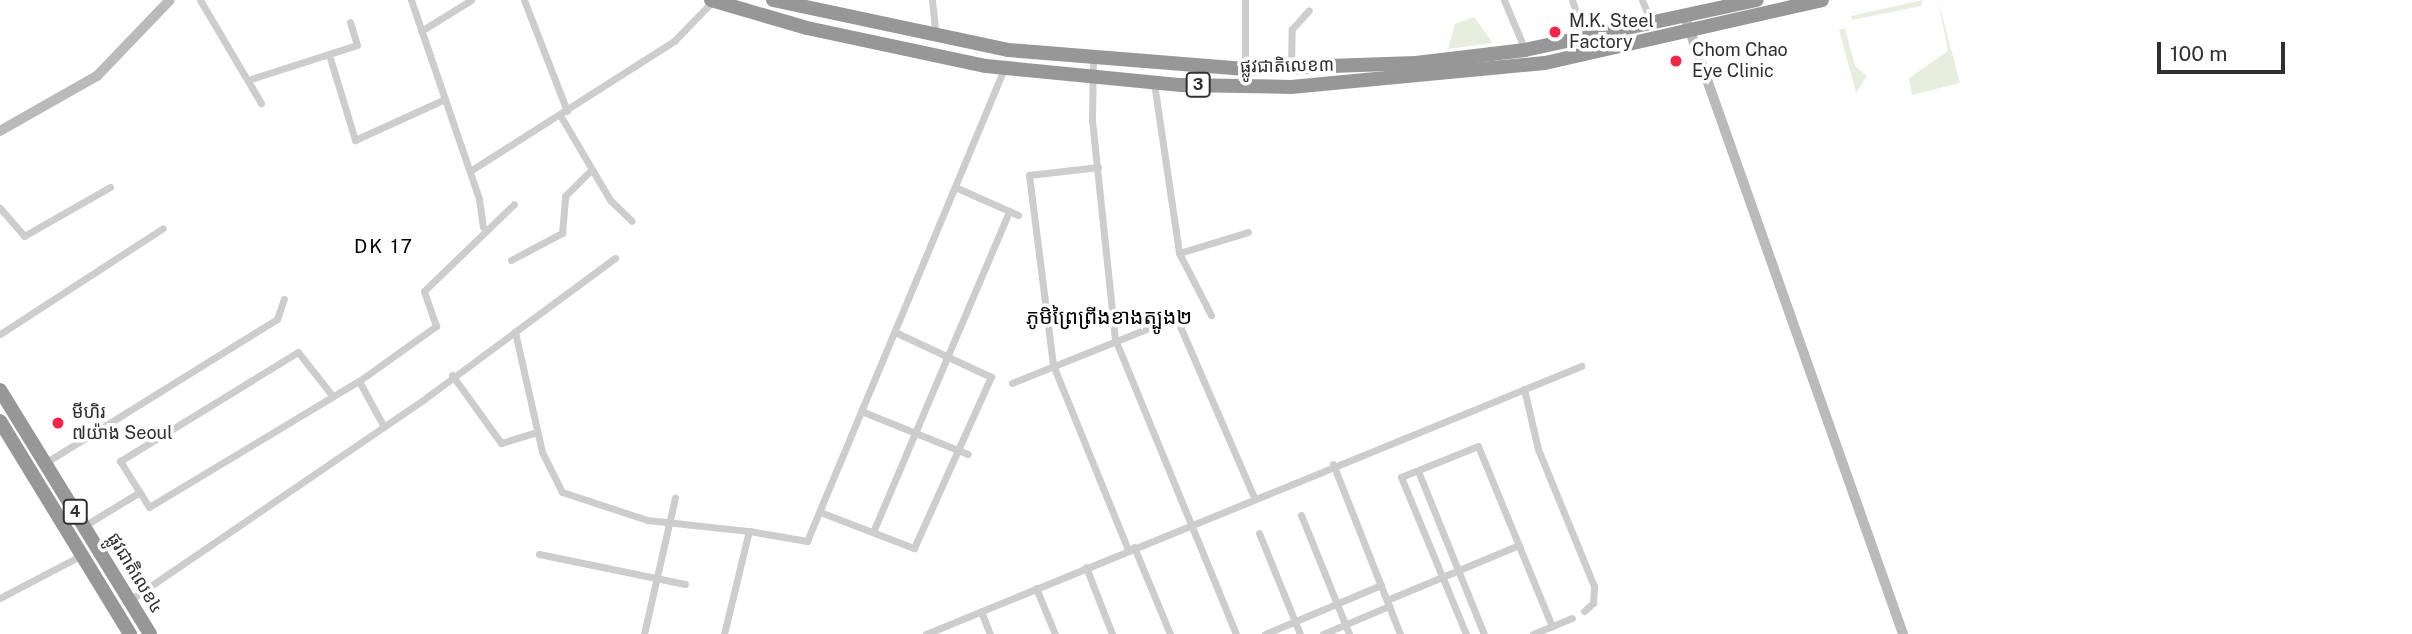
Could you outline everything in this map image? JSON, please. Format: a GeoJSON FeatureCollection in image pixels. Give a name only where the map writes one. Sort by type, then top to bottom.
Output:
{"type":"FeatureCollection","features":[{"type":"Feature","properties":{"kind":"highway","name":"ផ្លូវជាតិលេខ៣"},"geometry":{"type":"LineString","coordinates":[[712,0],[807,28],[1004,69],[1154,83],[1291,87],[1420,79],[1545,63],[1690,33],[1822,0]]}},
{"type":"Feature","properties":{"kind":"highway","name":"ផ្លូវជាតិលេខ៣"},"geometry":{"type":"LineString","coordinates":[[773,0],[936,37],[1093,60],[1245,69],[1291,68],[1525,50],[1587,40],[1686,18],[1711,6],[1756,0]]}},
{"type":"Feature","properties":{"kind":"highway","name":"ផ្លូវជាតិលេខ៤"},"geometry":{"type":"LineString","coordinates":[[0,390],[150,634]]}},
{"type":"Feature","properties":{"kind":"highway","name":"ផ្លូវជាតិលេខ៤"},"geometry":{"type":"LineString","coordinates":[[0,421],[130,634]]}},
{"type":"Feature","properties":{"kind":"street"},"geometry":{"type":"LineString","coordinates":[[0,131],[96,76],[170,0]]}},
{"type":"Feature","properties":{"kind":"street"},"geometry":{"type":"LineString","coordinates":[[200,0],[251,79],[261,103]]}},
{"type":"Feature","properties":{"kind":"street"},"geometry":{"type":"LineString","coordinates":[[411,0],[471,172],[483,227]]}},
{"type":"Feature","properties":{"kind":"street"},"geometry":{"type":"LineString","coordinates":[[421,31],[471,0]]}},
{"type":"Feature","properties":{"kind":"street"},"geometry":{"type":"LineString","coordinates":[[524,0],[563,113],[592,169],[632,220]]}},
{"type":"Feature","properties":{"kind":"street"},"geometry":{"type":"LineString","coordinates":[[471,172],[674,41],[712,0]]}},
{"type":"Feature","properties":{"kind":"street"},"geometry":{"type":"LineString","coordinates":[[932,0],[936,37]]}},
{"type":"Feature","properties":{"kind":"street"},"geometry":{"type":"LineString","coordinates":[[1245,0],[1245,69]]}},
{"type":"Feature","properties":{"kind":"street"},"geometry":{"type":"LineString","coordinates":[[1504,0],[1525,50]]}},
{"type":"Feature","properties":{"kind":"street"},"geometry":{"type":"LineString","coordinates":[[1573,0],[1587,40]]}},
{"type":"Feature","properties":{"kind":"street"},"geometry":{"type":"LineString","coordinates":[[1642,0],[1652,26]]}},
{"type":"Feature","properties":{"kind":"street"},"geometry":{"type":"LineString","coordinates":[[1711,6],[1715,26]]}},
{"type":"Feature","properties":{"kind":"street"},"geometry":{"type":"LineString","coordinates":[[1291,68],[1292,29],[1308,10]]}},
{"type":"Feature","properties":{"kind":"street"},"geometry":{"type":"LineString","coordinates":[[1686,18],[1903,634]]}},
{"type":"Feature","properties":{"kind":"street"},"geometry":{"type":"LineString","coordinates":[[251,79],[330,58],[357,46],[350,22]]}},
{"type":"Feature","properties":{"kind":"street"},"geometry":{"type":"LineString","coordinates":[[330,58],[355,140],[445,99]]}},
{"type":"Feature","properties":{"kind":"street"},"geometry":{"type":"LineString","coordinates":[[1093,60],[1098,167],[1115,338],[1193,522],[1236,634]]}},
{"type":"Feature","properties":{"kind":"street"},"geometry":{"type":"LineString","coordinates":[[515,332],[537,432],[562,492],[668,524],[749,531],[804,544],[820,512],[1004,69]]}},
{"type":"Feature","properties":{"kind":"street"},"geometry":{"type":"LineString","coordinates":[[1154,83],[1179,253],[1211,315]]}},
{"type":"Feature","properties":{"kind":"street"},"geometry":{"type":"LineString","coordinates":[[1098,167],[1029,175],[1054,365],[1170,634]]}},
{"type":"Feature","properties":{"kind":"street"},"geometry":{"type":"LineString","coordinates":[[511,260],[562,233],[565,196],[592,169]]}},
{"type":"Feature","properties":{"kind":"street"},"geometry":{"type":"LineString","coordinates":[[0,208],[24,236],[110,187]]}},
{"type":"Feature","properties":{"kind":"street"},"geometry":{"type":"LineString","coordinates":[[955,187],[1018,215]]}},
{"type":"Feature","properties":{"kind":"street"},"geometry":{"type":"LineString","coordinates":[[331,394],[298,352],[121,456],[138,493],[153,505],[331,394],[359,381],[436,326],[424,291],[483,227],[514,204]]}},
{"type":"Feature","properties":{"kind":"street"},"geometry":{"type":"LineString","coordinates":[[873,532],[917,435],[1009,211]]}},
{"type":"Feature","properties":{"kind":"street"},"geometry":{"type":"LineString","coordinates":[[0,334],[163,228]]}},
{"type":"Feature","properties":{"kind":"street"},"geometry":{"type":"LineString","coordinates":[[1179,253],[1248,232]]}},
{"type":"Feature","properties":{"kind":"street"},"geometry":{"type":"LineString","coordinates":[[129,601],[384,427],[615,258]]}},
{"type":"Feature","properties":{"kind":"street"},"geometry":{"type":"LineString","coordinates":[[45,463],[277,318],[284,299]]}},
{"type":"Feature","properties":{"kind":"street"},"geometry":{"type":"LineString","coordinates":[[1012,383],[1164,318],[1183,325],[1254,497]]}},
{"type":"Feature","properties":{"kind":"street"},"geometry":{"type":"LineString","coordinates":[[820,512],[914,548],[991,373],[895,332]]}},
{"type":"Feature","properties":{"kind":"street"},"geometry":{"type":"LineString","coordinates":[[929,633],[1333,464],[1581,366]]}},
{"type":"Feature","properties":{"kind":"street"},"geometry":{"type":"LineString","coordinates":[[452,375],[501,443],[537,432]]}},
{"type":"Feature","properties":{"kind":"street"},"geometry":{"type":"LineString","coordinates":[[359,381],[384,427]]}},
{"type":"Feature","properties":{"kind":"street"},"geometry":{"type":"LineString","coordinates":[[1524,389],[1538,449],[1594,586],[1593,603],[1584,611]]}},
{"type":"Feature","properties":{"kind":"street"},"geometry":{"type":"LineString","coordinates":[[862,411],[968,454]]}},
{"type":"Feature","properties":{"kind":"street"},"geometry":{"type":"LineString","coordinates":[[1466,634],[1401,477],[1478,446],[1552,626]]}},
{"type":"Feature","properties":{"kind":"street"},"geometry":{"type":"LineString","coordinates":[[1333,464],[1400,634]]}},
{"type":"Feature","properties":{"kind":"street"},"geometry":{"type":"LineString","coordinates":[[1418,471],[1484,634]]}},
{"type":"Feature","properties":{"kind":"street"},"geometry":{"type":"LineString","coordinates":[[84,526],[138,493]]}},
{"type":"Feature","properties":{"kind":"street"},"geometry":{"type":"LineString","coordinates":[[644,634],[675,497]]}},
{"type":"Feature","properties":{"kind":"street"},"geometry":{"type":"LineString","coordinates":[[1301,515],[1349,634]]}},
{"type":"Feature","properties":{"kind":"street"},"geometry":{"type":"LineString","coordinates":[[724,634],[749,531]]}},
{"type":"Feature","properties":{"kind":"street"},"geometry":{"type":"LineString","coordinates":[[1259,533],[1300,634]]}},
{"type":"Feature","properties":{"kind":"street"},"geometry":{"type":"LineString","coordinates":[[1324,634],[1442,577],[1519,545]]}},
{"type":"Feature","properties":{"kind":"street"},"geometry":{"type":"LineString","coordinates":[[539,554],[684,584]]}},
{"type":"Feature","properties":{"kind":"street"},"geometry":{"type":"LineString","coordinates":[[0,598],[82,555]]}},
{"type":"Feature","properties":{"kind":"street"},"geometry":{"type":"LineString","coordinates":[[1086,567],[1112,634]]}},
{"type":"Feature","properties":{"kind":"street"},"geometry":{"type":"LineString","coordinates":[[1265,634],[1381,584]]}},
{"type":"Feature","properties":{"kind":"street"},"geometry":{"type":"LineString","coordinates":[[1036,588],[1055,634]]}},
{"type":"Feature","properties":{"kind":"street"},"geometry":{"type":"LineString","coordinates":[[981,611],[990,634]]}},
{"type":"Feature","properties":{"kind":"street"},"geometry":{"type":"LineString","coordinates":[[1533,634],[1572,618]]}},
{"type":"Feature","properties":{"kind":"green space"},"geometry":{"type":"Polygon","coordinates":[[[1923,0],[1921,6],[1852,20],[1851,16],[1923,0]]]}},
{"type":"Feature","properties":{"kind":"green space"},"geometry":{"type":"Polygon","coordinates":[[[1938,0],[1960,83],[1912,95],[1909,78],[1948,51],[1938,0]]]}},
{"type":"Feature","properties":{"kind":"green space"},"geometry":{"type":"Polygon","coordinates":[[[1474,17],[1493,43],[1448,49],[1455,24],[1474,17]]]}},
{"type":"Feature","properties":{"kind":"green space"},"geometry":{"type":"Polygon","coordinates":[[[1845,28],[1855,66],[1867,76],[1856,93],[1839,30],[1845,28]]]}},
{"type":"Feature","properties":{"kind":"place","name":"M.K. Steel Factory"},"geometry":{"type":"Point","coordinates":[1555,32]}},
{"type":"Feature","properties":{"kind":"place","name":"Chom Chao Eye Clinic"},"geometry":{"type":"Point","coordinates":[1676,61]}},
{"type":"Feature","properties":{"kind":"place","name":"មីហិរ ៧យ៉ាង Seoul"},"geometry":{"type":"Point","coordinates":[58,423]}},
{"type":"Feature","properties":{"kind":"district","name":"DK 17"},"geometry":{"type":"Point","coordinates":[384,247]}},
{"type":"Feature","properties":{"kind":"district","name":"ភូមិព្រៃព្រីងខាងត្បូង២"},"geometry":{"type":"Point","coordinates":[1109,317]}}]}
